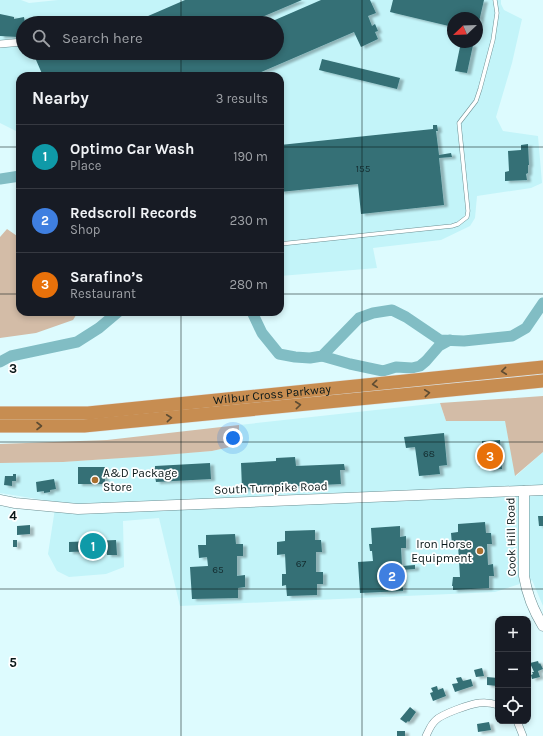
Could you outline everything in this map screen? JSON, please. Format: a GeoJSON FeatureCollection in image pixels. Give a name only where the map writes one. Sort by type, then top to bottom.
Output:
{"type":"FeatureCollection","features":[{"type":"Feature","properties":{"kind":"highway","name":"Wilbur Cross Parkway"},"geometry":{"type":"LineString","coordinates":[[0,413],[88,413],[543,367]]}},
{"type":"Feature","properties":{"kind":"highway","name":"Wilbur Cross Parkway"},"geometry":{"type":"LineString","coordinates":[[0,426],[84,426],[543,381]]}},
{"type":"Feature","properties":{"kind":"highway"},"geometry":{"type":"LineString","coordinates":[[0,429],[18,426]]}},
{"type":"Feature","properties":{"kind":"main road","name":"South Turnpike Road"},"geometry":{"type":"LineString","coordinates":[[0,500],[15,503],[78,509],[543,490]]}},
{"type":"Feature","properties":{"kind":"main road","name":"Cook Hill Road"},"geometry":{"type":"LineString","coordinates":[[524,491],[523,547],[525,583],[531,603],[543,626]]}},
{"type":"Feature","properties":{"kind":"street"},"geometry":{"type":"LineString","coordinates":[[0,44],[16,43]]}},
{"type":"Feature","properties":{"kind":"street"},"geometry":{"type":"LineString","coordinates":[[426,736],[431,725],[436,719],[444,714],[478,703],[495,704]]}},
{"type":"Feature","properties":{"kind":"street"},"geometry":{"type":"LineString","coordinates":[[518,724],[523,736]]}},
{"type":"Feature","properties":{"kind":"lane"},"geometry":{"type":"LineString","coordinates":[[284,244],[452,226],[458,224],[467,217],[468,211],[459,123],[476,101],[480,89],[497,13],[495,0]]}},
{"type":"Feature","properties":{"kind":"shaded area"},"geometry":{"type":"Polygon","coordinates":[[[0,0],[21,0],[29,3],[58,0],[501,0],[504,10],[522,19],[512,63],[496,117],[503,131],[538,136],[542,183],[531,188],[477,196],[475,218],[470,226],[441,240],[373,248],[377,268],[284,276],[284,72],[16,72],[16,131],[0,123],[0,0]]]}},
{"type":"Feature","properties":{"kind":"shaded area"},"geometry":{"type":"Polygon","coordinates":[[[7,229],[16,235],[16,316],[76,316],[73,320],[36,333],[0,338],[0,237],[7,229]]]}},
{"type":"Feature","properties":{"kind":"shaded area"},"geometry":{"type":"Polygon","coordinates":[[[543,396],[543,452],[515,476],[505,421],[446,421],[440,403],[543,396]]]}},
{"type":"Feature","properties":{"kind":"shaded area"},"geometry":{"type":"Polygon","coordinates":[[[440,403],[446,421],[505,420],[516,476],[543,452],[543,606],[532,580],[495,592],[180,606],[159,518],[123,521],[124,567],[106,574],[69,577],[57,571],[48,554],[56,502],[0,493],[0,463],[63,462],[212,451],[239,445],[239,425],[440,403]]]}},
{"type":"Feature","properties":{"kind":"shaded area"},"geometry":{"type":"Polygon","coordinates":[[[239,425],[239,445],[212,451],[63,462],[0,463],[0,444],[107,440],[239,425]]]}},
{"type":"Feature","properties":{"kind":"building"},"geometry":{"type":"Polygon","coordinates":[[[185,0],[302,0],[264,16],[148,16],[185,0]]]}},
{"type":"Feature","properties":{"kind":"building"},"geometry":{"type":"Polygon","coordinates":[[[321,0],[370,0],[376,13],[368,16],[372,26],[375,24],[378,31],[375,32],[378,39],[361,47],[354,32],[261,72],[41,72],[36,60],[284,60],[284,16],[321,0]]]}},
{"type":"Feature","properties":{"kind":"building"},"geometry":{"type":"Polygon","coordinates":[[[393,0],[484,0],[481,12],[447,12],[447,26],[390,12],[393,0]]]}},
{"type":"Feature","properties":{"kind":"building"},"geometry":{"type":"Polygon","coordinates":[[[0,14],[16,19],[16,37],[0,36],[0,14]]]}},
{"type":"Feature","properties":{"kind":"building"},"geometry":{"type":"Polygon","coordinates":[[[460,48],[472,48],[467,73],[455,71],[460,48]]]}},
{"type":"Feature","properties":{"kind":"building"},"geometry":{"type":"Polygon","coordinates":[[[322,59],[400,78],[397,89],[319,70],[322,59]]]}},
{"type":"Feature","properties":{"kind":"building"},"geometry":{"type":"Polygon","coordinates":[[[433,125],[437,125],[438,131],[436,131],[439,155],[451,153],[452,157],[439,158],[444,205],[361,214],[358,184],[284,192],[284,145],[433,129],[433,125]]]}},
{"type":"Feature","properties":{"kind":"building"},"geometry":{"type":"Polygon","coordinates":[[[528,144],[529,165],[528,173],[526,174],[527,180],[505,181],[505,172],[509,171],[508,151],[521,150],[521,145],[528,144]]]}},
{"type":"Feature","properties":{"kind":"building"},"geometry":{"type":"Polygon","coordinates":[[[444,433],[447,465],[439,466],[440,474],[419,476],[415,447],[406,448],[404,437],[444,433]]]}},
{"type":"Feature","properties":{"kind":"building"},"geometry":{"type":"Polygon","coordinates":[[[500,440],[502,469],[489,470],[484,465],[479,467],[478,447],[482,447],[482,441],[500,440]]]}},
{"type":"Feature","properties":{"kind":"building"},"geometry":{"type":"Polygon","coordinates":[[[295,457],[296,466],[344,464],[345,470],[340,470],[341,484],[242,489],[241,463],[276,461],[276,458],[295,457]]]}},
{"type":"Feature","properties":{"kind":"building"},"geometry":{"type":"Polygon","coordinates":[[[210,463],[211,479],[156,482],[155,476],[153,477],[152,468],[155,468],[155,466],[210,463]]]}},
{"type":"Feature","properties":{"kind":"building"},"geometry":{"type":"Polygon","coordinates":[[[78,467],[105,467],[105,483],[78,484],[78,467]]]}},
{"type":"Feature","properties":{"kind":"building"},"geometry":{"type":"Polygon","coordinates":[[[13,474],[16,474],[16,481],[12,481],[12,486],[4,485],[5,476],[13,476],[13,474]]]}},
{"type":"Feature","properties":{"kind":"building"},"geometry":{"type":"Polygon","coordinates":[[[54,479],[56,489],[44,493],[44,491],[37,492],[36,482],[54,479]]]}},
{"type":"Feature","properties":{"kind":"building"},"geometry":{"type":"Polygon","coordinates":[[[538,516],[543,516],[543,526],[539,526],[538,516]]]}},
{"type":"Feature","properties":{"kind":"building"},"geometry":{"type":"Polygon","coordinates":[[[485,522],[486,533],[491,533],[492,544],[487,544],[488,565],[493,564],[494,576],[489,576],[489,588],[453,590],[453,577],[460,577],[458,545],[452,545],[451,533],[458,532],[458,524],[485,522]]]}},
{"type":"Feature","properties":{"kind":"building"},"geometry":{"type":"Polygon","coordinates":[[[30,525],[30,534],[17,535],[17,526],[30,525]]]}},
{"type":"Feature","properties":{"kind":"building"},"geometry":{"type":"Polygon","coordinates":[[[400,526],[400,537],[406,536],[406,548],[401,548],[402,566],[415,565],[415,569],[402,570],[403,591],[360,593],[358,562],[373,561],[372,551],[370,551],[369,544],[372,544],[371,528],[400,526]]]}},
{"type":"Feature","properties":{"kind":"building"},"geometry":{"type":"Polygon","coordinates":[[[315,530],[315,540],[321,540],[322,552],[316,552],[316,572],[323,572],[323,584],[317,584],[317,595],[287,596],[286,585],[282,586],[282,574],[286,574],[285,554],[277,555],[277,542],[285,541],[285,531],[315,530]]]}},
{"type":"Feature","properties":{"kind":"building"},"geometry":{"type":"Polygon","coordinates":[[[235,534],[236,544],[243,544],[243,556],[237,556],[237,576],[245,575],[245,587],[238,588],[238,598],[192,599],[190,567],[208,566],[207,557],[199,558],[198,545],[206,545],[206,535],[235,534]]]}},
{"type":"Feature","properties":{"kind":"building"},"geometry":{"type":"Polygon","coordinates":[[[13,540],[17,540],[17,547],[13,547],[13,540]]]}},
{"type":"Feature","properties":{"kind":"building"},"geometry":{"type":"Polygon","coordinates":[[[116,540],[117,555],[107,555],[107,550],[99,551],[99,554],[93,554],[93,551],[69,552],[69,542],[116,540]]]}},
{"type":"Feature","properties":{"kind":"building"},"geometry":{"type":"Polygon","coordinates":[[[538,661],[539,664],[540,663],[543,669],[538,671],[540,677],[532,679],[531,675],[533,674],[532,672],[534,672],[531,663],[538,661]]]}},
{"type":"Feature","properties":{"kind":"building"},"geometry":{"type":"Polygon","coordinates":[[[482,668],[484,676],[476,677],[474,670],[482,668]]]}},
{"type":"Feature","properties":{"kind":"building"},"geometry":{"type":"Polygon","coordinates":[[[461,677],[463,681],[471,679],[473,686],[455,692],[452,684],[458,683],[456,678],[461,677]]]}},
{"type":"Feature","properties":{"kind":"building"},"geometry":{"type":"Polygon","coordinates":[[[487,677],[495,678],[495,686],[487,685],[487,677]]]}},
{"type":"Feature","properties":{"kind":"building"},"geometry":{"type":"Polygon","coordinates":[[[437,686],[438,690],[443,688],[446,696],[433,701],[430,693],[433,692],[431,688],[437,686]]]}},
{"type":"Feature","properties":{"kind":"building"},"geometry":{"type":"Polygon","coordinates":[[[410,707],[416,712],[409,722],[408,721],[406,723],[400,719],[410,707]]]}},
{"type":"Feature","properties":{"kind":"building"},"geometry":{"type":"Polygon","coordinates":[[[489,722],[491,730],[478,732],[477,724],[489,722]]]}},
{"type":"Feature","properties":{"kind":"building"},"geometry":{"type":"Polygon","coordinates":[[[397,731],[405,731],[405,736],[397,736],[397,731]]]}},
{"type":"Feature","properties":{"kind":"waterway"},"geometry":{"type":"LineString","coordinates":[[0,179],[16,177]]}},
{"type":"Feature","properties":{"kind":"waterway"},"geometry":{"type":"LineString","coordinates":[[254,316],[262,333],[279,354],[310,358],[322,356],[359,318],[373,313],[392,310],[406,317],[440,340],[464,341],[512,336],[526,328],[543,303]]}},
{"type":"Feature","properties":{"kind":"waterway"},"geometry":{"type":"LineString","coordinates":[[0,362],[11,356],[77,342],[99,328],[113,316]]}},
{"type":"Feature","properties":{"kind":"waterway"},"geometry":{"type":"LineString","coordinates":[[322,356],[383,371],[396,367],[412,368],[420,366],[439,346],[450,340]]}},
{"type":"Feature","properties":{"kind":"place","name":"Sarafino’s"},"geometry":{"type":"Point","coordinates":[490,456]}},
{"type":"Feature","properties":{"kind":"place","name":"A&D Package Store"},"geometry":{"type":"Point","coordinates":[95,480]}},
{"type":"Feature","properties":{"kind":"place","name":"Optimo Car Wash"},"geometry":{"type":"Point","coordinates":[93,546]}},
{"type":"Feature","properties":{"kind":"place","name":"Iron Horse Equipment"},"geometry":{"type":"Point","coordinates":[480,551]}},
{"type":"Feature","properties":{"kind":"place","name":"Redscroll Records"},"geometry":{"type":"Point","coordinates":[392,576]}}]}
